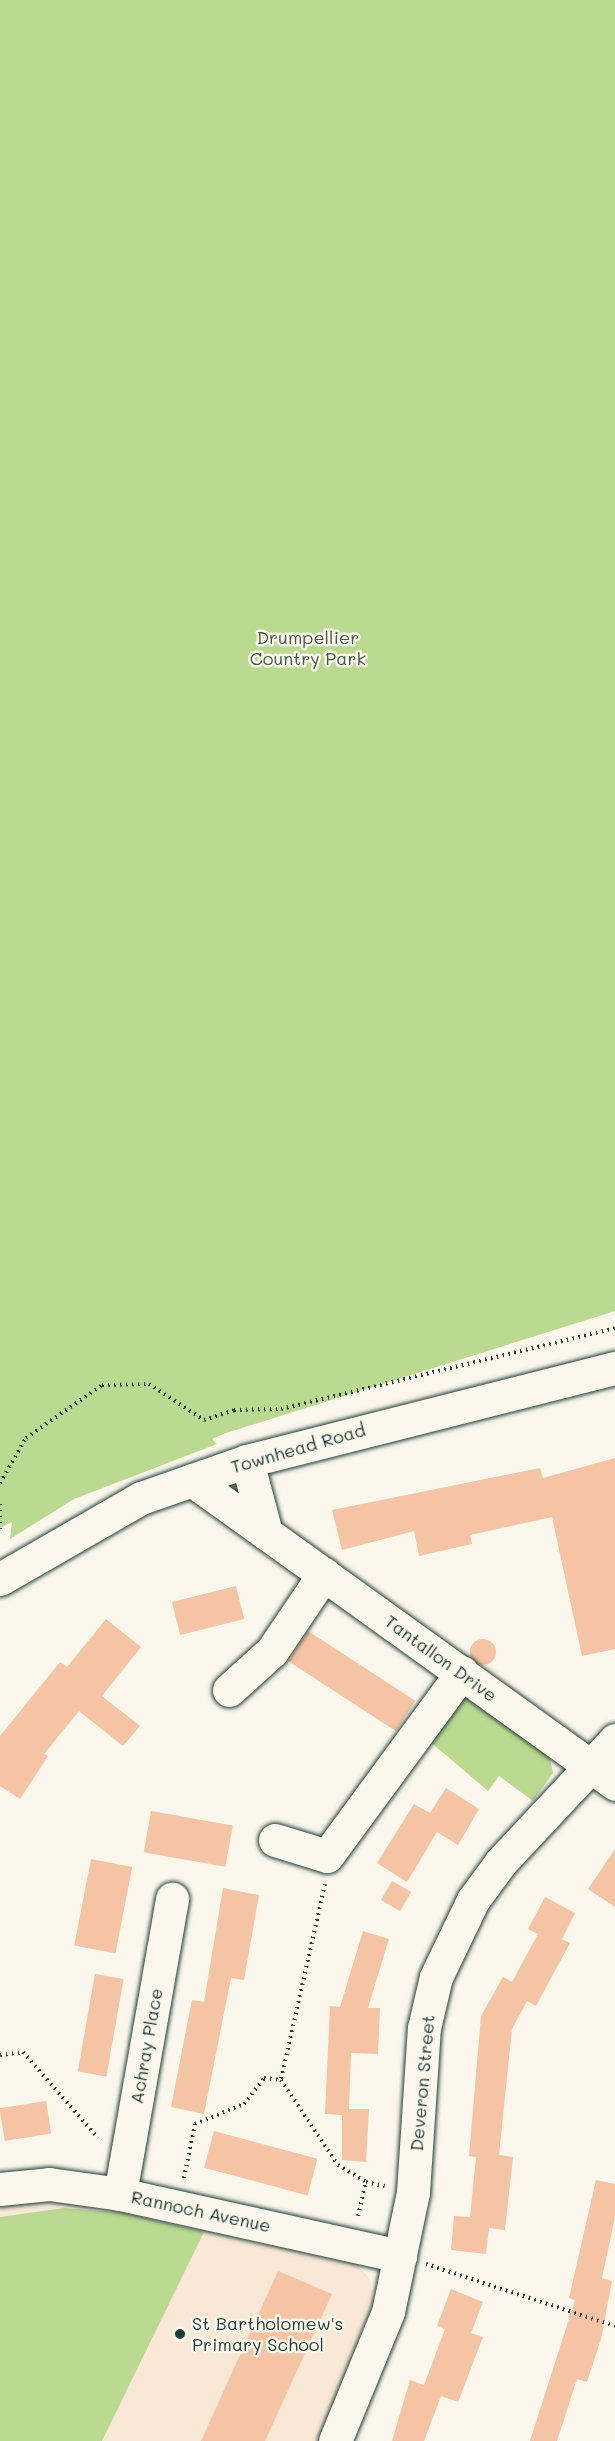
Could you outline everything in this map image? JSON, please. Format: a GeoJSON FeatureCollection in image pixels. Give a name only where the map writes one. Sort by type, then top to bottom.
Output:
{"type":"FeatureCollection","features":[{"type":"Feature","properties":{"kind":"street","name":"Townhead Road"},"geometry":{"type":"LineString","coordinates":[[0,1578],[141,1498],[247,1461],[615,1368]]}},
{"type":"Feature","properties":{"kind":"street"},"geometry":{"type":"LineString","coordinates":[[247,1461],[266,1533]]}},
{"type":"Feature","properties":{"kind":"street","name":"Tantallon Drive"},"geometry":{"type":"LineString","coordinates":[[192,1480],[603,1775]]}},
{"type":"Feature","properties":{"kind":"street"},"geometry":{"type":"LineString","coordinates":[[229,1690],[272,1651],[324,1574]]}},
{"type":"Feature","properties":{"kind":"street"},"geometry":{"type":"LineString","coordinates":[[275,1840],[327,1856],[462,1672]]}},
{"type":"Feature","properties":{"kind":"street","name":"Deveron Street"},"geometry":{"type":"LineString","coordinates":[[335,2441],[388,2312],[413,2192],[424,2028],[453,1937],[501,1862],[603,1775],[615,1740]]}},
{"type":"Feature","properties":{"kind":"street","name":"Achray Place"},"geometry":{"type":"LineString","coordinates":[[122,2181],[172,1899]]}},
{"type":"Feature","properties":{"kind":"street","name":"Rannoch Avenue"},"geometry":{"type":"LineString","coordinates":[[0,2188],[122,2181],[179,2206],[352,2243],[400,2256]]}},
{"type":"Feature","properties":{"kind":"path"},"geometry":{"type":"LineString","coordinates":[[0,1483],[26,1438],[102,1385],[149,1384],[204,1420],[234,1410],[281,1408],[615,1328]]}},
{"type":"Feature","properties":{"kind":"path"},"geometry":{"type":"LineString","coordinates":[[0,1503],[0,1532]]}},
{"type":"Feature","properties":{"kind":"path"},"geometry":{"type":"LineString","coordinates":[[327,1856],[281,2080],[338,2165],[366,2182],[413,2192]]}},
{"type":"Feature","properties":{"kind":"path"},"geometry":{"type":"LineString","coordinates":[[0,2055],[23,2052],[122,2181]]}},
{"type":"Feature","properties":{"kind":"path"},"geometry":{"type":"LineString","coordinates":[[179,2206],[195,2124],[244,2104],[264,2078],[281,2080]]}},
{"type":"Feature","properties":{"kind":"path"},"geometry":{"type":"LineString","coordinates":[[352,2243],[366,2182]]}},
{"type":"Feature","properties":{"kind":"path"},"geometry":{"type":"LineString","coordinates":[[400,2256],[615,2326]]}},
{"type":"Feature","properties":{"kind":"shaded area","name":"St Bartholomew's Primary School"},"geometry":{"type":"Polygon","coordinates":[[[44,2199],[113,2206],[354,2261],[370,2279],[373,2302],[318,2441],[0,2441],[0,2204],[44,2199]]]}},
{"type":"Feature","properties":{"kind":"green space","name":"Drumpellier Country Park"},"geometry":{"type":"Polygon","coordinates":[[[0,0],[615,0],[615,1311],[226,1433],[212,1439],[217,1444],[74,1499],[10,1539],[12,1522],[0,1528],[0,0]]]}},
{"type":"Feature","properties":{"kind":"green space"},"geometry":{"type":"Polygon","coordinates":[[[463,1688],[549,1753],[553,1773],[533,1801],[499,1776],[488,1791],[427,1739],[463,1688]]]}},
{"type":"Feature","properties":{"kind":"green space"},"geometry":{"type":"Polygon","coordinates":[[[64,2208],[123,2213],[204,2232],[102,2441],[0,2441],[0,2217],[64,2208]]]}},
{"type":"Feature","properties":{"kind":"building"},"geometry":{"type":"Polygon","coordinates":[[[615,1458],[615,1649],[582,1656],[552,1517],[470,1535],[472,1544],[419,1556],[414,1531],[342,1550],[332,1510],[540,1468],[543,1478],[615,1458]]]}},
{"type":"Feature","properties":{"kind":"building"},"geometry":{"type":"Polygon","coordinates":[[[236,1586],[244,1619],[180,1635],[172,1602],[236,1586]]]}},
{"type":"Feature","properties":{"kind":"building"},"geometry":{"type":"Polygon","coordinates":[[[106,1619],[141,1647],[102,1696],[140,1726],[123,1746],[79,1711],[44,1754],[48,1756],[20,1799],[0,1786],[0,1736],[60,1662],[67,1667],[106,1619]]]}},
{"type":"Feature","properties":{"kind":"building"},"geometry":{"type":"Polygon","coordinates":[[[308,1631],[415,1701],[396,1731],[288,1661],[308,1631]]]}},
{"type":"Feature","properties":{"kind":"building"},"geometry":{"type":"Polygon","coordinates":[[[483,1639],[492,1643],[496,1652],[492,1661],[483,1665],[474,1661],[470,1652],[474,1643],[483,1639]]]}},
{"type":"Feature","properties":{"kind":"building"},"geometry":{"type":"Polygon","coordinates":[[[446,1788],[479,1809],[458,1845],[437,1832],[407,1882],[377,1863],[414,1804],[430,1813],[446,1788]]]}},
{"type":"Feature","properties":{"kind":"building"},"geometry":{"type":"Polygon","coordinates":[[[151,1811],[233,1825],[225,1867],[144,1852],[151,1811]]]}},
{"type":"Feature","properties":{"kind":"building"},"geometry":{"type":"Polygon","coordinates":[[[615,1849],[615,1907],[588,1889],[615,1849]]]}},
{"type":"Feature","properties":{"kind":"building"},"geometry":{"type":"Polygon","coordinates":[[[91,1859],[132,1867],[115,1953],[74,1945],[91,1859]]]}},
{"type":"Feature","properties":{"kind":"building"},"geometry":{"type":"Polygon","coordinates":[[[392,1881],[411,1892],[400,1911],[381,1900],[392,1881]]]}},
{"type":"Feature","properties":{"kind":"building"},"geometry":{"type":"Polygon","coordinates":[[[223,1888],[259,1895],[244,1980],[231,1978],[204,2114],[171,2107],[192,2000],[204,2002],[223,1888]]]}},
{"type":"Feature","properties":{"kind":"building"},"geometry":{"type":"Polygon","coordinates":[[[545,1897],[575,1913],[562,1939],[570,1943],[536,2006],[527,2001],[512,2029],[499,2155],[513,2157],[505,2230],[489,2228],[486,2254],[451,2250],[454,2216],[470,2217],[476,2157],[469,2156],[481,2016],[503,1977],[512,1982],[538,1934],[528,1929],[545,1897]]]}},
{"type":"Feature","properties":{"kind":"building"},"geometry":{"type":"Polygon","coordinates":[[[363,1931],[389,1939],[368,2008],[380,2008],[378,2054],[351,2053],[349,2109],[369,2109],[366,2162],[342,2160],[342,2115],[325,2114],[330,2006],[340,2007],[363,1931]]]}},
{"type":"Feature","properties":{"kind":"building"},"geometry":{"type":"Polygon","coordinates":[[[95,1974],[124,1979],[106,2077],[78,2071],[95,1974]]]}},
{"type":"Feature","properties":{"kind":"building"},"geometry":{"type":"Polygon","coordinates":[[[46,2101],[51,2134],[5,2141],[0,2108],[46,2101]]]}},
{"type":"Feature","properties":{"kind":"building"},"geometry":{"type":"Polygon","coordinates":[[[214,2131],[317,2159],[308,2195],[204,2168],[214,2131]]]}},
{"type":"Feature","properties":{"kind":"building"},"geometry":{"type":"Polygon","coordinates":[[[596,2180],[615,2184],[615,2217],[602,2278],[612,2281],[601,2339],[587,2382],[577,2379],[557,2441],[530,2441],[575,2300],[569,2298],[596,2180]]]}},
{"type":"Feature","properties":{"kind":"building"},"geometry":{"type":"Polygon","coordinates":[[[278,2271],[332,2294],[265,2441],[201,2441],[278,2271]]]}},
{"type":"Feature","properties":{"kind":"building"},"geometry":{"type":"Polygon","coordinates":[[[451,2289],[483,2302],[471,2333],[483,2337],[458,2402],[441,2396],[424,2441],[392,2441],[410,2380],[424,2385],[445,2329],[437,2326],[451,2289]]]}},
{"type":"Feature","properties":{"kind":"place","name":"St Bartholomew's Primary School"},"geometry":{"type":"Point","coordinates":[180,2334]}}]}
